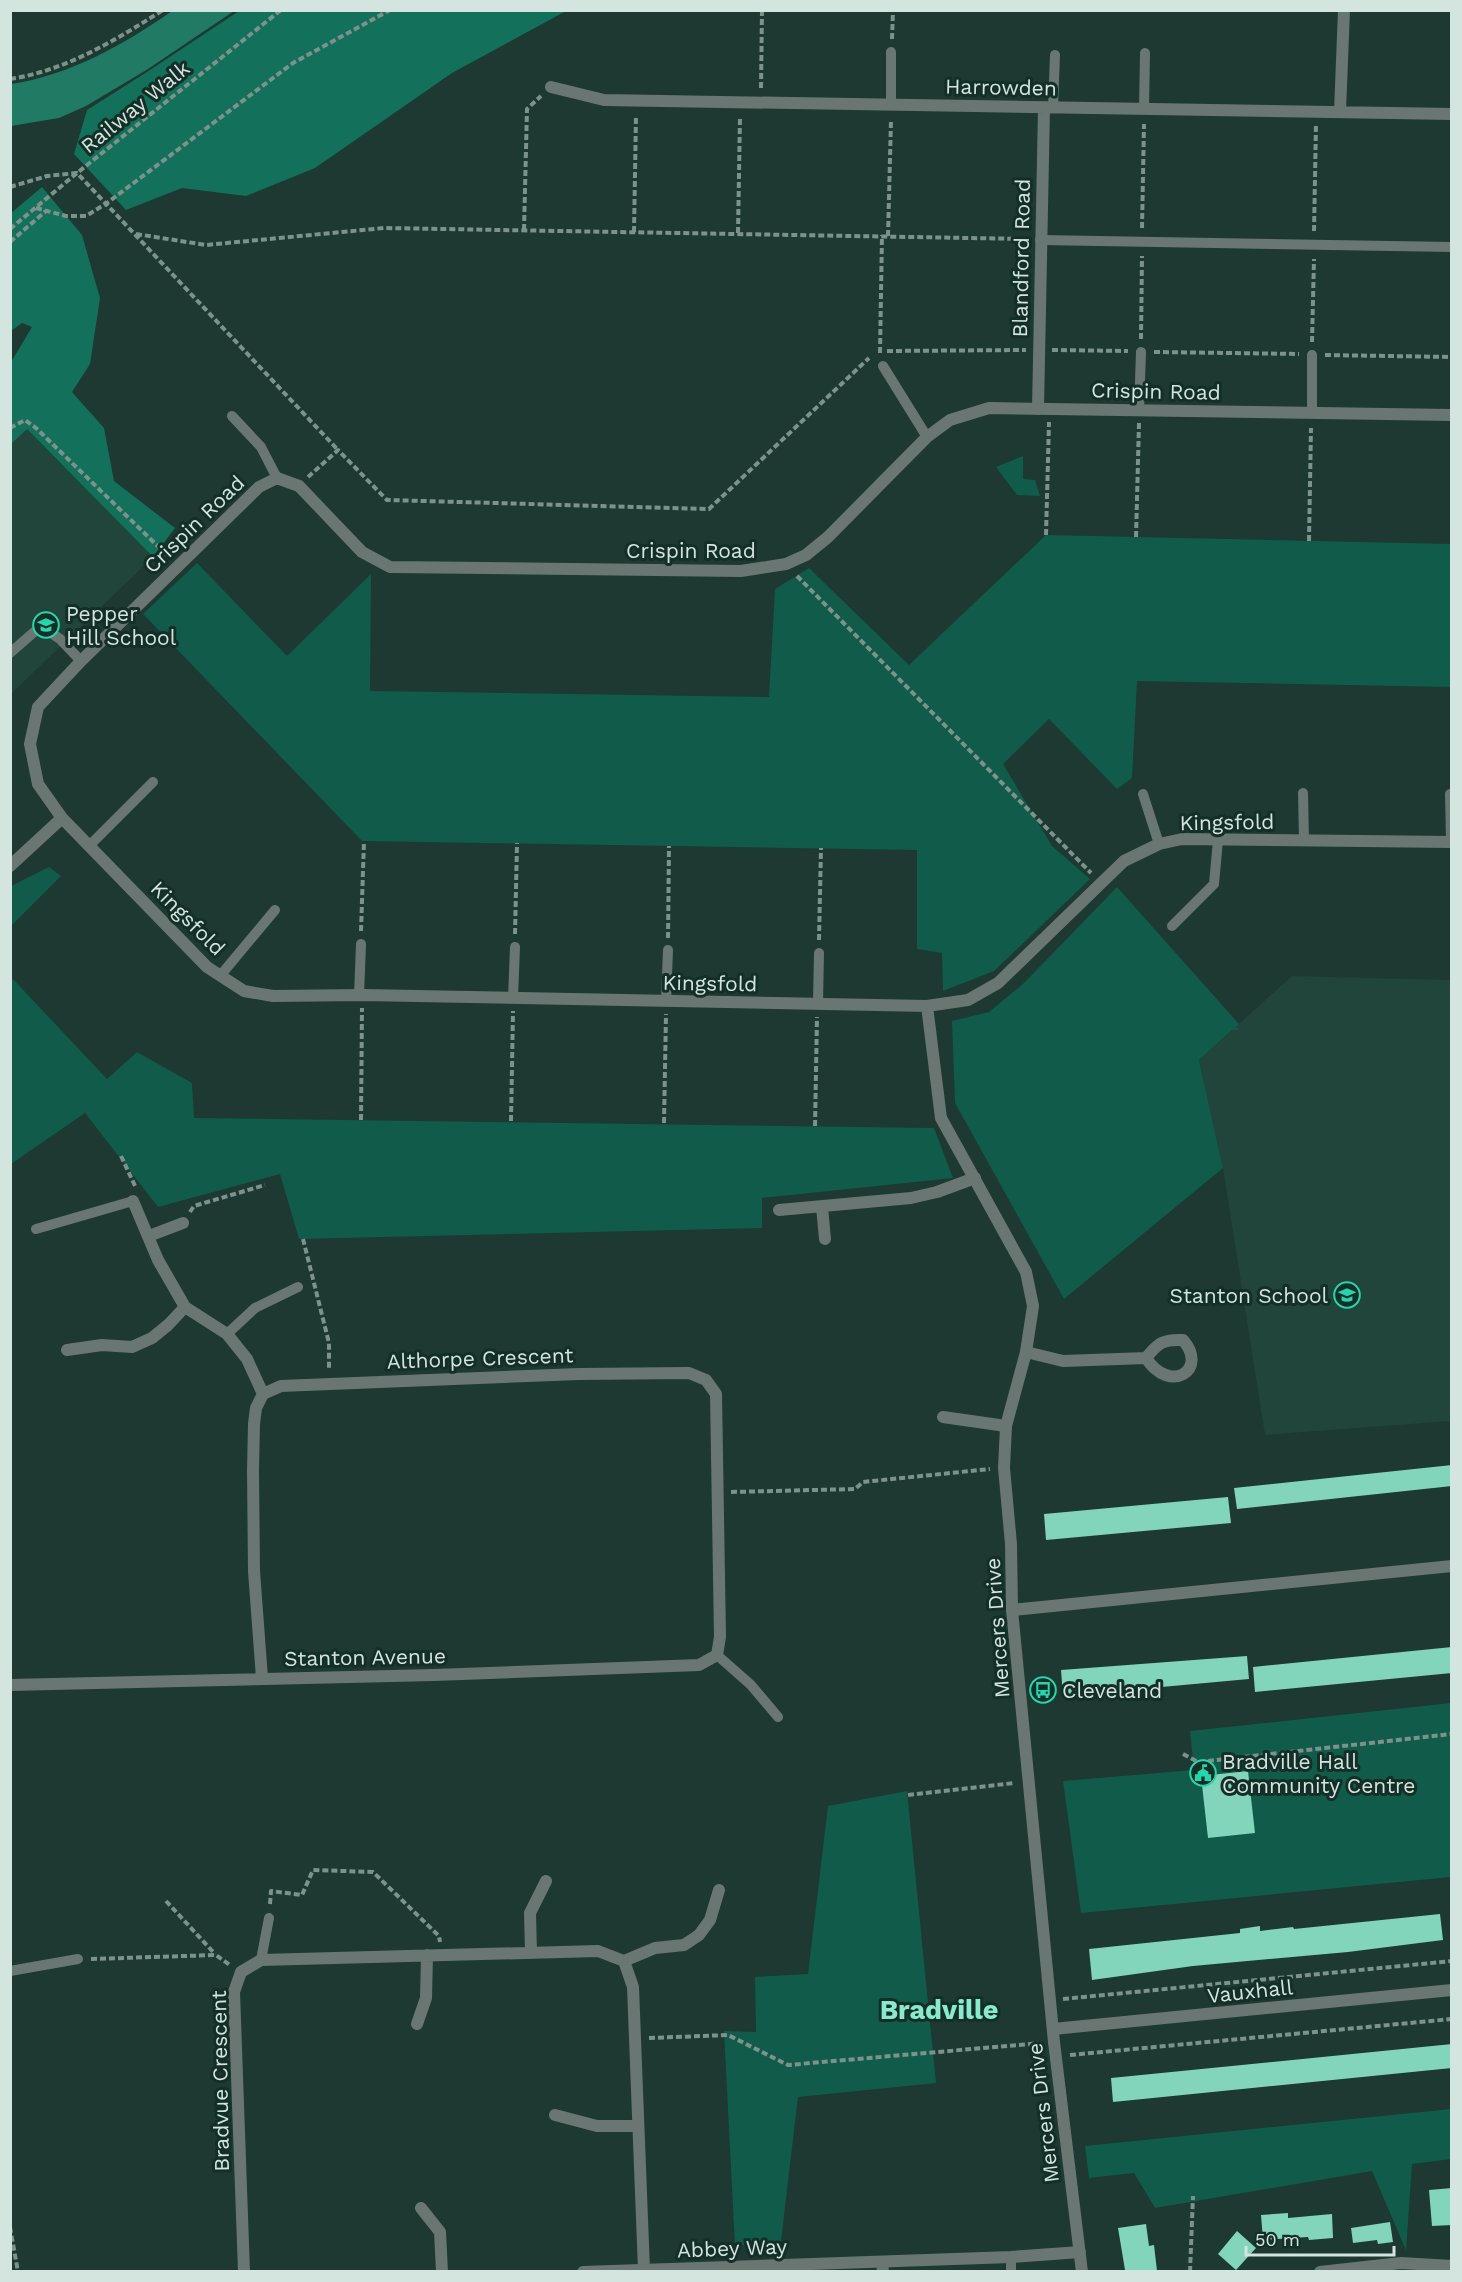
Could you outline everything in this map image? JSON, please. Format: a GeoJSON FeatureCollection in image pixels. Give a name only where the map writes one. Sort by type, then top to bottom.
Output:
{"type":"FeatureCollection","features":[{"type":"Feature","properties":{"kind":"street"},"geometry":{"type":"LineString","coordinates":[[1340,112],[1344,10]]}},
{"type":"Feature","properties":{"kind":"street","name":"Harrowden"},"geometry":{"type":"LineString","coordinates":[[551,87],[604,100],[1452,114]]}},
{"type":"Feature","properties":{"kind":"street","name":"Blandford Road"},"geometry":{"type":"LineString","coordinates":[[1044,409],[1039,349],[1040,240],[1049,108]]}},
{"type":"Feature","properties":{"kind":"street","name":"Crispin Road"},"geometry":{"type":"LineString","coordinates":[[30,744],[38,707],[178,565],[259,488],[278,478],[299,486],[362,552],[390,567],[741,571],[786,564],[806,555],[828,537],[927,437],[950,420],[989,408],[1452,415]]}},
{"type":"Feature","properties":{"kind":"street","name":"Kingsfold"},"geometry":{"type":"LineString","coordinates":[[30,744],[39,784],[62,818],[207,967],[244,991],[273,996],[361,995],[927,1006],[968,1000],[998,983],[1124,861],[1159,844],[1182,839],[1451,843]]}},
{"type":"Feature","properties":{"kind":"street"},"geometry":{"type":"LineString","coordinates":[[10,866],[62,818]]}},
{"type":"Feature","properties":{"kind":"street","name":"Mercers Drive"},"geometry":{"type":"LineString","coordinates":[[927,1006],[941,1118],[1026,1272],[1033,1306],[1026,1352],[1006,1426],[1004,1468],[1011,1544],[1012,1610],[1053,2036],[1082,2271]]}},
{"type":"Feature","properties":{"kind":"street"},"geometry":{"type":"LineString","coordinates":[[779,1210],[822,1208],[910,1198],[937,1192],[975,1178]]}},
{"type":"Feature","properties":{"kind":"street"},"geometry":{"type":"LineString","coordinates":[[133,1201],[158,1260],[185,1306],[227,1334],[247,1359],[263,1394],[256,1408],[253,1470],[254,1571],[262,1678]]}},
{"type":"Feature","properties":{"kind":"street"},"geometry":{"type":"LineString","coordinates":[[822,1208],[825,1239]]}},
{"type":"Feature","properties":{"kind":"street"},"geometry":{"type":"LineString","coordinates":[[149,1236],[183,1223]]}},
{"type":"Feature","properties":{"kind":"street"},"geometry":{"type":"LineString","coordinates":[[67,1350],[102,1345],[132,1347],[153,1338],[185,1306]]}},
{"type":"Feature","properties":{"kind":"street"},"geometry":{"type":"LineString","coordinates":[[1026,1352],[1063,1361],[1146,1358]]}},
{"type":"Feature","properties":{"kind":"street","name":"Althorpe Crescent"},"geometry":{"type":"LineString","coordinates":[[263,1394],[280,1386],[579,1374],[689,1372],[706,1380],[716,1394],[720,1637],[717,1655]]}},
{"type":"Feature","properties":{"kind":"street"},"geometry":{"type":"LineString","coordinates":[[943,1418],[1006,1426]]}},
{"type":"Feature","properties":{"kind":"street"},"geometry":{"type":"LineString","coordinates":[[1012,1610],[1452,1566]]}},
{"type":"Feature","properties":{"kind":"street","name":"Stanton Avenue"},"geometry":{"type":"LineString","coordinates":[[10,1685],[434,1675],[699,1665],[717,1655]]}},
{"type":"Feature","properties":{"kind":"street"},"geometry":{"type":"LineString","coordinates":[[531,1953],[530,1913],[546,1881]]}},
{"type":"Feature","properties":{"kind":"street"},"geometry":{"type":"LineString","coordinates":[[644,2270],[633,1987],[624,1961],[655,1948],[684,1945],[699,1935],[710,1920],[719,1890]]}},
{"type":"Feature","properties":{"kind":"street","name":"Bradvue Crescent"},"geometry":{"type":"LineString","coordinates":[[244,2271],[234,1992],[241,1972],[261,1960],[427,1955],[598,1951],[624,1961]]}},
{"type":"Feature","properties":{"kind":"street"},"geometry":{"type":"LineString","coordinates":[[417,2024],[426,1998],[427,1955]]}},
{"type":"Feature","properties":{"kind":"street","name":"Vauxhall"},"geometry":{"type":"LineString","coordinates":[[1053,2036],[1452,1990]]}},
{"type":"Feature","properties":{"kind":"street"},"geometry":{"type":"LineString","coordinates":[[555,2115],[597,2126],[638,2126]]}},
{"type":"Feature","properties":{"kind":"street"},"geometry":{"type":"LineString","coordinates":[[421,2208],[440,2232],[442,2271]]}},
{"type":"Feature","properties":{"kind":"street","name":"Abbey Way"},"geometry":{"type":"LineString","coordinates":[[583,2271],[883,2267],[1080,2252]]}},
{"type":"Feature","properties":{"kind":"street"},"geometry":{"type":"LineString","coordinates":[[1320,2271],[1401,2263],[1452,2266]]}},
{"type":"Feature","properties":{"kind":"lane"},"geometry":{"type":"LineString","coordinates":[[891,51],[891,104]]}},
{"type":"Feature","properties":{"kind":"lane"},"geometry":{"type":"LineString","coordinates":[[1144,109],[1145,54]]}},
{"type":"Feature","properties":{"kind":"lane"},"geometry":{"type":"LineString","coordinates":[[1049,108],[1055,55]]}},
{"type":"Feature","properties":{"kind":"lane"},"geometry":{"type":"LineString","coordinates":[[1040,240],[1452,246]]}},
{"type":"Feature","properties":{"kind":"lane"},"geometry":{"type":"LineString","coordinates":[[1139,410],[1141,352]]}},
{"type":"Feature","properties":{"kind":"lane"},"geometry":{"type":"LineString","coordinates":[[1312,355],[1312,412]]}},
{"type":"Feature","properties":{"kind":"lane"},"geometry":{"type":"LineString","coordinates":[[884,366],[927,437]]}},
{"type":"Feature","properties":{"kind":"lane"},"geometry":{"type":"LineString","coordinates":[[232,416],[261,447],[278,478]]}},
{"type":"Feature","properties":{"kind":"lane"},"geometry":{"type":"LineString","coordinates":[[10,653],[40,627],[60,639],[81,661]]}},
{"type":"Feature","properties":{"kind":"lane"},"geometry":{"type":"LineString","coordinates":[[89,846],[153,782]]}},
{"type":"Feature","properties":{"kind":"lane"},"geometry":{"type":"LineString","coordinates":[[1304,793],[1304,840]]}},
{"type":"Feature","properties":{"kind":"lane"},"geometry":{"type":"LineString","coordinates":[[1143,794],[1159,844]]}},
{"type":"Feature","properties":{"kind":"lane"},"geometry":{"type":"LineString","coordinates":[[1450,794],[1451,843]]}},
{"type":"Feature","properties":{"kind":"lane"},"geometry":{"type":"LineString","coordinates":[[1172,926],[1214,884],[1218,840]]}},
{"type":"Feature","properties":{"kind":"lane"},"geometry":{"type":"LineString","coordinates":[[220,976],[275,910]]}},
{"type":"Feature","properties":{"kind":"lane"},"geometry":{"type":"LineString","coordinates":[[361,944],[361,995]]}},
{"type":"Feature","properties":{"kind":"lane"},"geometry":{"type":"LineString","coordinates":[[513,998],[515,947]]}},
{"type":"Feature","properties":{"kind":"lane"},"geometry":{"type":"LineString","coordinates":[[666,1001],[668,950]]}},
{"type":"Feature","properties":{"kind":"lane"},"geometry":{"type":"LineString","coordinates":[[818,1004],[819,953]]}},
{"type":"Feature","properties":{"kind":"lane"},"geometry":{"type":"LineString","coordinates":[[36,1229],[133,1201]]}},
{"type":"Feature","properties":{"kind":"lane"},"geometry":{"type":"LineString","coordinates":[[227,1334],[255,1308],[298,1287]]}},
{"type":"Feature","properties":{"kind":"lane"},"geometry":{"type":"LineString","coordinates":[[717,1655],[751,1685],[778,1717]]}},
{"type":"Feature","properties":{"kind":"lane"},"geometry":{"type":"LineString","coordinates":[[261,1960],[268,1918]]}},
{"type":"Feature","properties":{"kind":"lane"},"geometry":{"type":"LineString","coordinates":[[10,1971],[78,1959]]}},
{"type":"Feature","properties":{"kind":"lane"},"geometry":{"type":"LineString","coordinates":[[1011,2257],[1011,2271]]}},
{"type":"Feature","properties":{"kind":"path"},"geometry":{"type":"LineString","coordinates":[[10,79],[30,76],[64,64],[127,33],[163,10]]}},
{"type":"Feature","properties":{"kind":"path","name":"Railway Walk"},"geometry":{"type":"LineString","coordinates":[[10,229],[281,10]]}},
{"type":"Feature","properties":{"kind":"path"},"geometry":{"type":"LineString","coordinates":[[36,208],[66,216],[86,216],[107,203],[292,63],[390,10]]}},
{"type":"Feature","properties":{"kind":"path"},"geometry":{"type":"LineString","coordinates":[[761,103],[762,10]]}},
{"type":"Feature","properties":{"kind":"path"},"geometry":{"type":"LineString","coordinates":[[891,51],[892,10]]}},
{"type":"Feature","properties":{"kind":"path"},"geometry":{"type":"LineString","coordinates":[[524,230],[527,109],[551,87]]}},
{"type":"Feature","properties":{"kind":"path"},"geometry":{"type":"LineString","coordinates":[[634,232],[636,100]]}},
{"type":"Feature","properties":{"kind":"path"},"geometry":{"type":"LineString","coordinates":[[738,234],[740,103]]}},
{"type":"Feature","properties":{"kind":"path"},"geometry":{"type":"LineString","coordinates":[[888,236],[891,104]]}},
{"type":"Feature","properties":{"kind":"path"},"geometry":{"type":"LineString","coordinates":[[10,187],[47,176],[77,173],[387,500],[709,509],[869,358],[880,351],[1039,349],[1452,357]]}},
{"type":"Feature","properties":{"kind":"path"},"geometry":{"type":"LineString","coordinates":[[10,242],[46,210]]}},
{"type":"Feature","properties":{"kind":"path"},"geometry":{"type":"LineString","coordinates":[[136,234],[206,245],[384,228],[1040,240]]}},
{"type":"Feature","properties":{"kind":"path"},"geometry":{"type":"LineString","coordinates":[[882,236],[880,351],[884,366]]}},
{"type":"Feature","properties":{"kind":"path"},"geometry":{"type":"LineString","coordinates":[[1044,409],[1046,535]]}},
{"type":"Feature","properties":{"kind":"path"},"geometry":{"type":"LineString","coordinates":[[1136,537],[1139,410]]}},
{"type":"Feature","properties":{"kind":"path"},"geometry":{"type":"LineString","coordinates":[[1309,541],[1312,412]]}},
{"type":"Feature","properties":{"kind":"path"},"geometry":{"type":"LineString","coordinates":[[10,428],[25,420],[36,428],[178,565]]}},
{"type":"Feature","properties":{"kind":"path"},"geometry":{"type":"LineString","coordinates":[[299,486],[338,450]]}},
{"type":"Feature","properties":{"kind":"path"},"geometry":{"type":"LineString","coordinates":[[786,564],[1101,884]]}},
{"type":"Feature","properties":{"kind":"path"},"geometry":{"type":"LineString","coordinates":[[361,944],[364,841]]}},
{"type":"Feature","properties":{"kind":"path"},"geometry":{"type":"LineString","coordinates":[[515,947],[517,843]]}},
{"type":"Feature","properties":{"kind":"path"},"geometry":{"type":"LineString","coordinates":[[668,950],[669,846]]}},
{"type":"Feature","properties":{"kind":"path"},"geometry":{"type":"LineString","coordinates":[[819,953],[821,848]]}},
{"type":"Feature","properties":{"kind":"path"},"geometry":{"type":"LineString","coordinates":[[361,995],[361,1120]]}},
{"type":"Feature","properties":{"kind":"path"},"geometry":{"type":"LineString","coordinates":[[511,1121],[513,998]]}},
{"type":"Feature","properties":{"kind":"path"},"geometry":{"type":"LineString","coordinates":[[664,1123],[666,1001]]}},
{"type":"Feature","properties":{"kind":"path"},"geometry":{"type":"LineString","coordinates":[[815,1126],[818,1004]]}},
{"type":"Feature","properties":{"kind":"path"},"geometry":{"type":"LineString","coordinates":[[121,1156],[136,1187],[133,1201]]}},
{"type":"Feature","properties":{"kind":"path"},"geometry":{"type":"LineString","coordinates":[[183,1223],[194,1206],[265,1185]]}},
{"type":"Feature","properties":{"kind":"path"},"geometry":{"type":"LineString","coordinates":[[303,1239],[328,1342],[328,1384]]}},
{"type":"Feature","properties":{"kind":"path"},"geometry":{"type":"LineString","coordinates":[[718,1493],[855,1489],[862,1482],[1004,1468]]}},
{"type":"Feature","properties":{"kind":"path"},"geometry":{"type":"LineString","coordinates":[[1183,1754],[1198,1762],[1452,1734]]}},
{"type":"Feature","properties":{"kind":"path"},"geometry":{"type":"LineString","coordinates":[[908,1795],[1030,1781]]}},
{"type":"Feature","properties":{"kind":"path"},"geometry":{"type":"LineString","coordinates":[[268,1918],[271,1891],[302,1895],[313,1870],[373,1872],[439,1936],[440,1955]]}},
{"type":"Feature","properties":{"kind":"path"},"geometry":{"type":"LineString","coordinates":[[166,1901],[216,1955],[241,1972]]}},
{"type":"Feature","properties":{"kind":"path"},"geometry":{"type":"LineString","coordinates":[[78,1959],[216,1955]]}},
{"type":"Feature","properties":{"kind":"path"},"geometry":{"type":"LineString","coordinates":[[1050,2000],[1452,1961]]}},
{"type":"Feature","properties":{"kind":"path"},"geometry":{"type":"LineString","coordinates":[[1056,2056],[1452,2019]]}},
{"type":"Feature","properties":{"kind":"path"},"geometry":{"type":"LineString","coordinates":[[634,2039],[728,2035],[788,2066],[1053,2036]]}},
{"type":"Feature","properties":{"kind":"path"},"geometry":{"type":"LineString","coordinates":[[1190,2271],[1193,2196]]}},
{"type":"Feature","properties":{"kind":"path"},"geometry":{"type":"LineString","coordinates":[[10,2227],[18,2271]]}},
{"type":"Feature","properties":{"kind":"shaded area"},"geometry":{"type":"Polygon","coordinates":[[[172,11],[234,11],[148,69],[86,106],[59,118],[11,126],[11,84],[54,74],[95,57],[172,11]]]}},
{"type":"Feature","properties":{"kind":"shaded area"},"geometry":{"type":"Polygon","coordinates":[[[239,11],[566,11],[452,73],[315,168],[246,196],[182,188],[126,210],[74,154],[87,110],[239,11]]]}},
{"type":"Feature","properties":{"kind":"shaded area"},"geometry":{"type":"Polygon","coordinates":[[[42,187],[82,235],[100,298],[90,364],[72,392],[104,428],[114,481],[175,528],[153,557],[27,429],[11,444],[11,362],[32,327],[22,323],[11,331],[11,213],[42,187]]]}},
{"type":"Feature","properties":{"kind":"shaded area","name":"Pepper Hill School"},"geometry":{"type":"Polygon","coordinates":[[[26,428],[153,557],[11,694],[11,804],[10,444],[26,428]]]}},
{"type":"Feature","properties":{"kind":"shaded area"},"geometry":{"type":"Polygon","coordinates":[[[1023,456],[1023,479],[1035,480],[1040,496],[1017,495],[996,467],[1023,456]]]}},
{"type":"Feature","properties":{"kind":"shaded area"},"geometry":{"type":"Polygon","coordinates":[[[1046,535],[1451,544],[1451,687],[1137,681],[1132,778],[1117,789],[1049,719],[1003,764],[1052,846],[1090,879],[994,971],[943,991],[942,953],[917,949],[917,850],[362,841],[143,614],[197,563],[287,656],[371,574],[370,691],[769,697],[775,589],[809,568],[909,665],[1046,535]]]}},
{"type":"Feature","properties":{"kind":"shaded area"},"geometry":{"type":"Polygon","coordinates":[[[49,867],[61,876],[11,926],[11,886],[49,867]]]}},
{"type":"Feature","properties":{"kind":"shaded area"},"geometry":{"type":"Polygon","coordinates":[[[1117,887],[1239,1024],[1236,1027],[1239,1030],[1232,1030],[1199,1060],[1223,1168],[1064,1299],[955,1103],[952,1021],[989,1012],[1024,983],[1117,887]]]}},
{"type":"Feature","properties":{"kind":"shaded area","name":"Stanton School"},"geometry":{"type":"Polygon","coordinates":[[[1292,976],[1451,980],[1451,1421],[1265,1435],[1223,1168],[1199,1060],[1292,976]]]}},
{"type":"Feature","properties":{"kind":"shaded area"},"geometry":{"type":"Polygon","coordinates":[[[11,977],[107,1079],[137,1052],[192,1083],[194,1118],[934,1128],[953,1178],[762,1198],[762,1228],[299,1239],[280,1174],[158,1207],[85,1113],[11,1164],[11,977]]]}},
{"type":"Feature","properties":{"kind":"shaded area"},"geometry":{"type":"Polygon","coordinates":[[[1451,1703],[1451,1877],[1081,1913],[1063,1781],[1194,1770],[1190,1731],[1451,1703]]]}},
{"type":"Feature","properties":{"kind":"shaded area"},"geometry":{"type":"Polygon","coordinates":[[[907,1791],[936,2083],[798,2097],[781,2241],[735,2246],[724,2031],[756,2032],[755,1977],[808,1974],[828,1806],[907,1791]]]}},
{"type":"Feature","properties":{"kind":"shaded area"},"geometry":{"type":"Polygon","coordinates":[[[1451,2109],[1451,2159],[1412,2164],[1406,2250],[1372,2171],[1155,2208],[1134,2173],[1089,2178],[1085,2146],[1451,2109]]]}},
{"type":"Feature","properties":{"kind":"building"},"geometry":{"type":"Polygon","coordinates":[[[1452,1465],[1452,1486],[1237,1509],[1234,1488],[1452,1465]]]}},
{"type":"Feature","properties":{"kind":"building"},"geometry":{"type":"Polygon","coordinates":[[[1228,1497],[1231,1523],[1046,1540],[1044,1514],[1228,1497]]]}},
{"type":"Feature","properties":{"kind":"building"},"geometry":{"type":"Polygon","coordinates":[[[1452,1647],[1452,1673],[1255,1692],[1253,1667],[1452,1647]]]}},
{"type":"Feature","properties":{"kind":"building"},"geometry":{"type":"Polygon","coordinates":[[[1247,1656],[1249,1679],[1063,1696],[1061,1670],[1247,1656]]]}},
{"type":"Feature","properties":{"kind":"building"},"geometry":{"type":"Polygon","coordinates":[[[1248,1771],[1255,1833],[1208,1838],[1201,1776],[1248,1771]]]}},
{"type":"Feature","properties":{"kind":"building"},"geometry":{"type":"Polygon","coordinates":[[[1440,1914],[1443,1940],[1348,1952],[1193,1966],[1092,1980],[1089,1949],[1240,1933],[1240,1929],[1260,1926],[1260,1931],[1293,1927],[1294,1929],[1440,1914]]]}},
{"type":"Feature","properties":{"kind":"building"},"geometry":{"type":"Polygon","coordinates":[[[1452,2044],[1452,2068],[1113,2102],[1111,2078],[1452,2044]]]}},
{"type":"Feature","properties":{"kind":"building"},"geometry":{"type":"Polygon","coordinates":[[[1452,2188],[1452,2225],[1432,2226],[1429,2190],[1452,2188]]]}},
{"type":"Feature","properties":{"kind":"building"},"geometry":{"type":"Polygon","coordinates":[[[1288,2213],[1288,2218],[1332,2214],[1333,2238],[1263,2240],[1261,2215],[1288,2213]]]}},
{"type":"Feature","properties":{"kind":"building"},"geometry":{"type":"Polygon","coordinates":[[[1390,2222],[1393,2242],[1378,2244],[1377,2240],[1353,2243],[1351,2228],[1390,2222]]]}},
{"type":"Feature","properties":{"kind":"building"},"geometry":{"type":"Polygon","coordinates":[[[1146,2224],[1149,2246],[1154,2245],[1157,2271],[1125,2270],[1118,2228],[1146,2224]]]}},
{"type":"Feature","properties":{"kind":"building"},"geometry":{"type":"Polygon","coordinates":[[[1237,2231],[1256,2248],[1236,2270],[1218,2254],[1237,2231]]]}},
{"type":"Feature","properties":{"kind":"place","name":"Pepper Hill School"},"geometry":{"type":"Point","coordinates":[46,625]}},
{"type":"Feature","properties":{"kind":"place","name":"Stanton School"},"geometry":{"type":"Point","coordinates":[1347,1295]}},
{"type":"Feature","properties":{"kind":"place","name":"Cleveland"},"geometry":{"type":"Point","coordinates":[1043,1690]}},
{"type":"Feature","properties":{"kind":"place","name":"Bradville Hall Community Centre"},"geometry":{"type":"Point","coordinates":[1203,1773]}},
{"type":"Feature","properties":{"kind":"district","name":"Bradville"},"geometry":{"type":"Point","coordinates":[939,2010]}}]}
